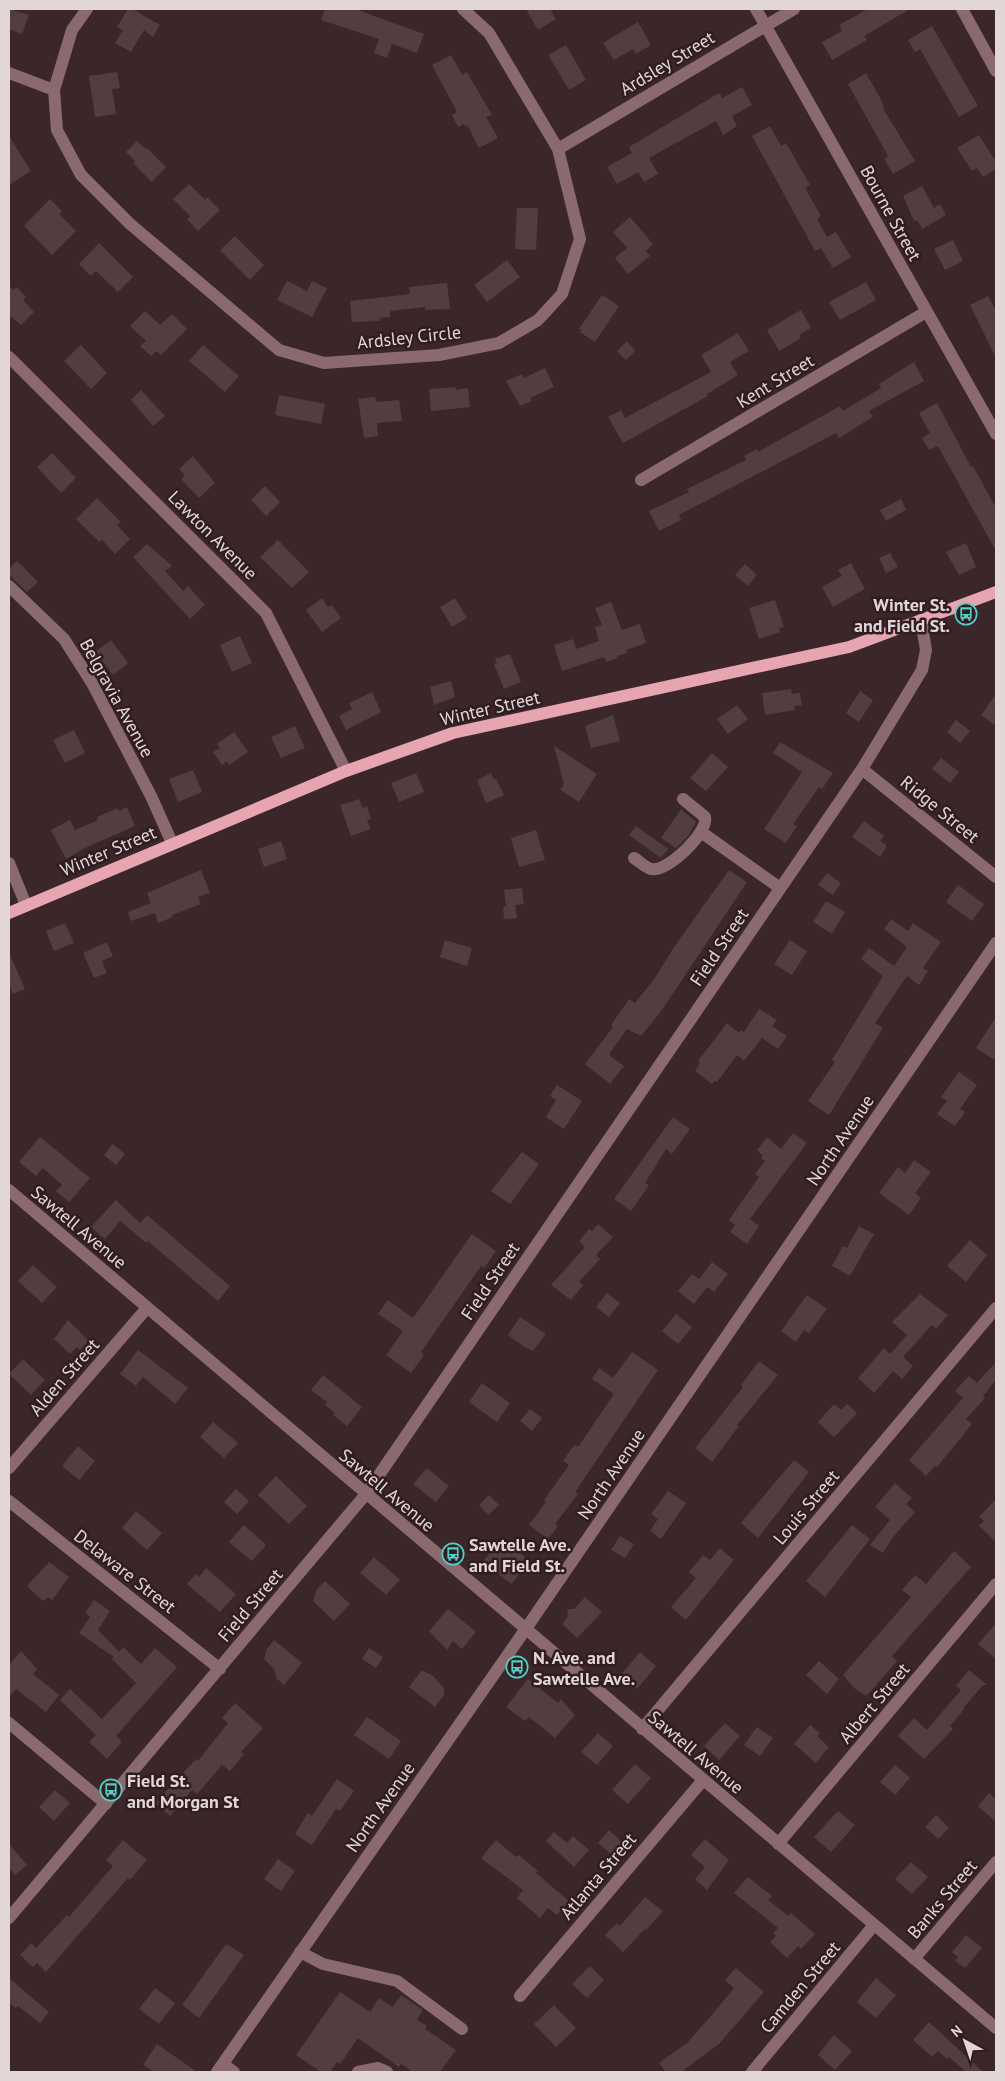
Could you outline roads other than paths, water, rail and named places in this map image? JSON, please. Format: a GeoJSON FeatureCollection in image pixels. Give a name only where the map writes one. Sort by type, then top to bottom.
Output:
{"type":"FeatureCollection","features":[{"type":"Feature","properties":{"kind":"main road","name":"Winter Street"},"geometry":{"type":"LineString","coordinates":[[9,913],[346,771],[453,733],[849,647],[996,592]]}},
{"type":"Feature","properties":{"kind":"street","name":"Ardsley Circle"},"geometry":{"type":"LineString","coordinates":[[87,9],[72,30],[54,90],[57,130],[81,175],[129,223],[279,350],[324,363],[439,355],[499,343],[538,320],[562,294],[580,239],[558,149],[489,33],[463,9]]}},
{"type":"Feature","properties":{"kind":"street","name":"Bourne Street"},"geometry":{"type":"LineString","coordinates":[[756,9],[996,434]]}},
{"type":"Feature","properties":{"kind":"street","name":"Ardsley Street"},"geometry":{"type":"LineString","coordinates":[[558,149],[794,9]]}},
{"type":"Feature","properties":{"kind":"street"},"geometry":{"type":"LineString","coordinates":[[962,9],[996,71]]}},
{"type":"Feature","properties":{"kind":"street"},"geometry":{"type":"LineString","coordinates":[[9,73],[54,90]]}},
{"type":"Feature","properties":{"kind":"street","name":"Kent Street"},"geometry":{"type":"LineString","coordinates":[[641,480],[926,312]]}},
{"type":"Feature","properties":{"kind":"street","name":"Lawton Avenue"},"geometry":{"type":"LineString","coordinates":[[9,357],[266,613],[346,771]]}},
{"type":"Feature","properties":{"kind":"street","name":"Belgravia Avenue"},"geometry":{"type":"LineString","coordinates":[[9,586],[64,639],[92,683],[151,796],[172,843]]}},
{"type":"Feature","properties":{"kind":"street","name":"Field Street"},"geometry":{"type":"LineString","coordinates":[[9,1918],[366,1494],[862,769],[922,670],[926,650],[921,620]]}},
{"type":"Feature","properties":{"kind":"street","name":"Ridge Street"},"geometry":{"type":"LineString","coordinates":[[862,769],[996,877]]}},
{"type":"Feature","properties":{"kind":"street"},"geometry":{"type":"LineString","coordinates":[[634,858],[650,869],[659,869],[687,848],[701,832],[705,826],[705,817],[683,799]]}},
{"type":"Feature","properties":{"kind":"street"},"geometry":{"type":"LineString","coordinates":[[701,832],[780,888]]}},
{"type":"Feature","properties":{"kind":"street"},"geometry":{"type":"LineString","coordinates":[[9,863],[26,905]]}},
{"type":"Feature","properties":{"kind":"street","name":"North Avenue"},"geometry":{"type":"LineString","coordinates":[[220,2068],[525,1630],[996,943]]}},
{"type":"Feature","properties":{"kind":"street","name":"Sawtell Avenue"},"geometry":{"type":"LineString","coordinates":[[9,1190],[996,2028]]}},
{"type":"Feature","properties":{"kind":"street","name":"Alden Street"},"geometry":{"type":"LineString","coordinates":[[9,1468],[147,1308]]}},
{"type":"Feature","properties":{"kind":"street","name":"Louis Street"},"geometry":{"type":"LineString","coordinates":[[642,1729],[996,1308]]}},
{"type":"Feature","properties":{"kind":"street","name":"Delaware Street"},"geometry":{"type":"LineString","coordinates":[[9,1501],[220,1669]]}},
{"type":"Feature","properties":{"kind":"street","name":"Albert Street"},"geometry":{"type":"LineString","coordinates":[[778,1844],[996,1584]]}},
{"type":"Feature","properties":{"kind":"street"},"geometry":{"type":"LineString","coordinates":[[9,1723],[106,1804]]}},
{"type":"Feature","properties":{"kind":"street","name":"Atlanta Street"},"geometry":{"type":"LineString","coordinates":[[520,1996],[703,1780]]}},
{"type":"Feature","properties":{"kind":"street","name":"Banks Street"},"geometry":{"type":"LineString","coordinates":[[914,1959],[996,1862]]}},
{"type":"Feature","properties":{"kind":"street","name":"Camden Street"},"geometry":{"type":"LineString","coordinates":[[752,2072],[874,1925]]}},
{"type":"Feature","properties":{"kind":"street"},"geometry":{"type":"LineString","coordinates":[[300,1952],[323,1964],[396,1981],[462,2028]]}},
{"type":"Feature","properties":{"kind":"street"},"geometry":{"type":"LineString","coordinates":[[220,2068],[234,2072]]}},
{"type":"Feature","properties":{"kind":"street"},"geometry":{"type":"LineString","coordinates":[[358,2072],[378,2068],[387,2072]]}},
{"type":"Feature","properties":{"kind":"place","name":"Winter St. and Field St."},"geometry":{"type":"Point","coordinates":[966,614]}},
{"type":"Feature","properties":{"kind":"place","name":"Sawtelle Ave. and Field St."},"geometry":{"type":"Point","coordinates":[453,1554]}},
{"type":"Feature","properties":{"kind":"place","name":"N. Ave. and Sawtelle Ave."},"geometry":{"type":"Point","coordinates":[517,1667]}},
{"type":"Feature","properties":{"kind":"place","name":"Field St. and Morgan St"},"geometry":{"type":"Point","coordinates":[111,1790]}}]}
